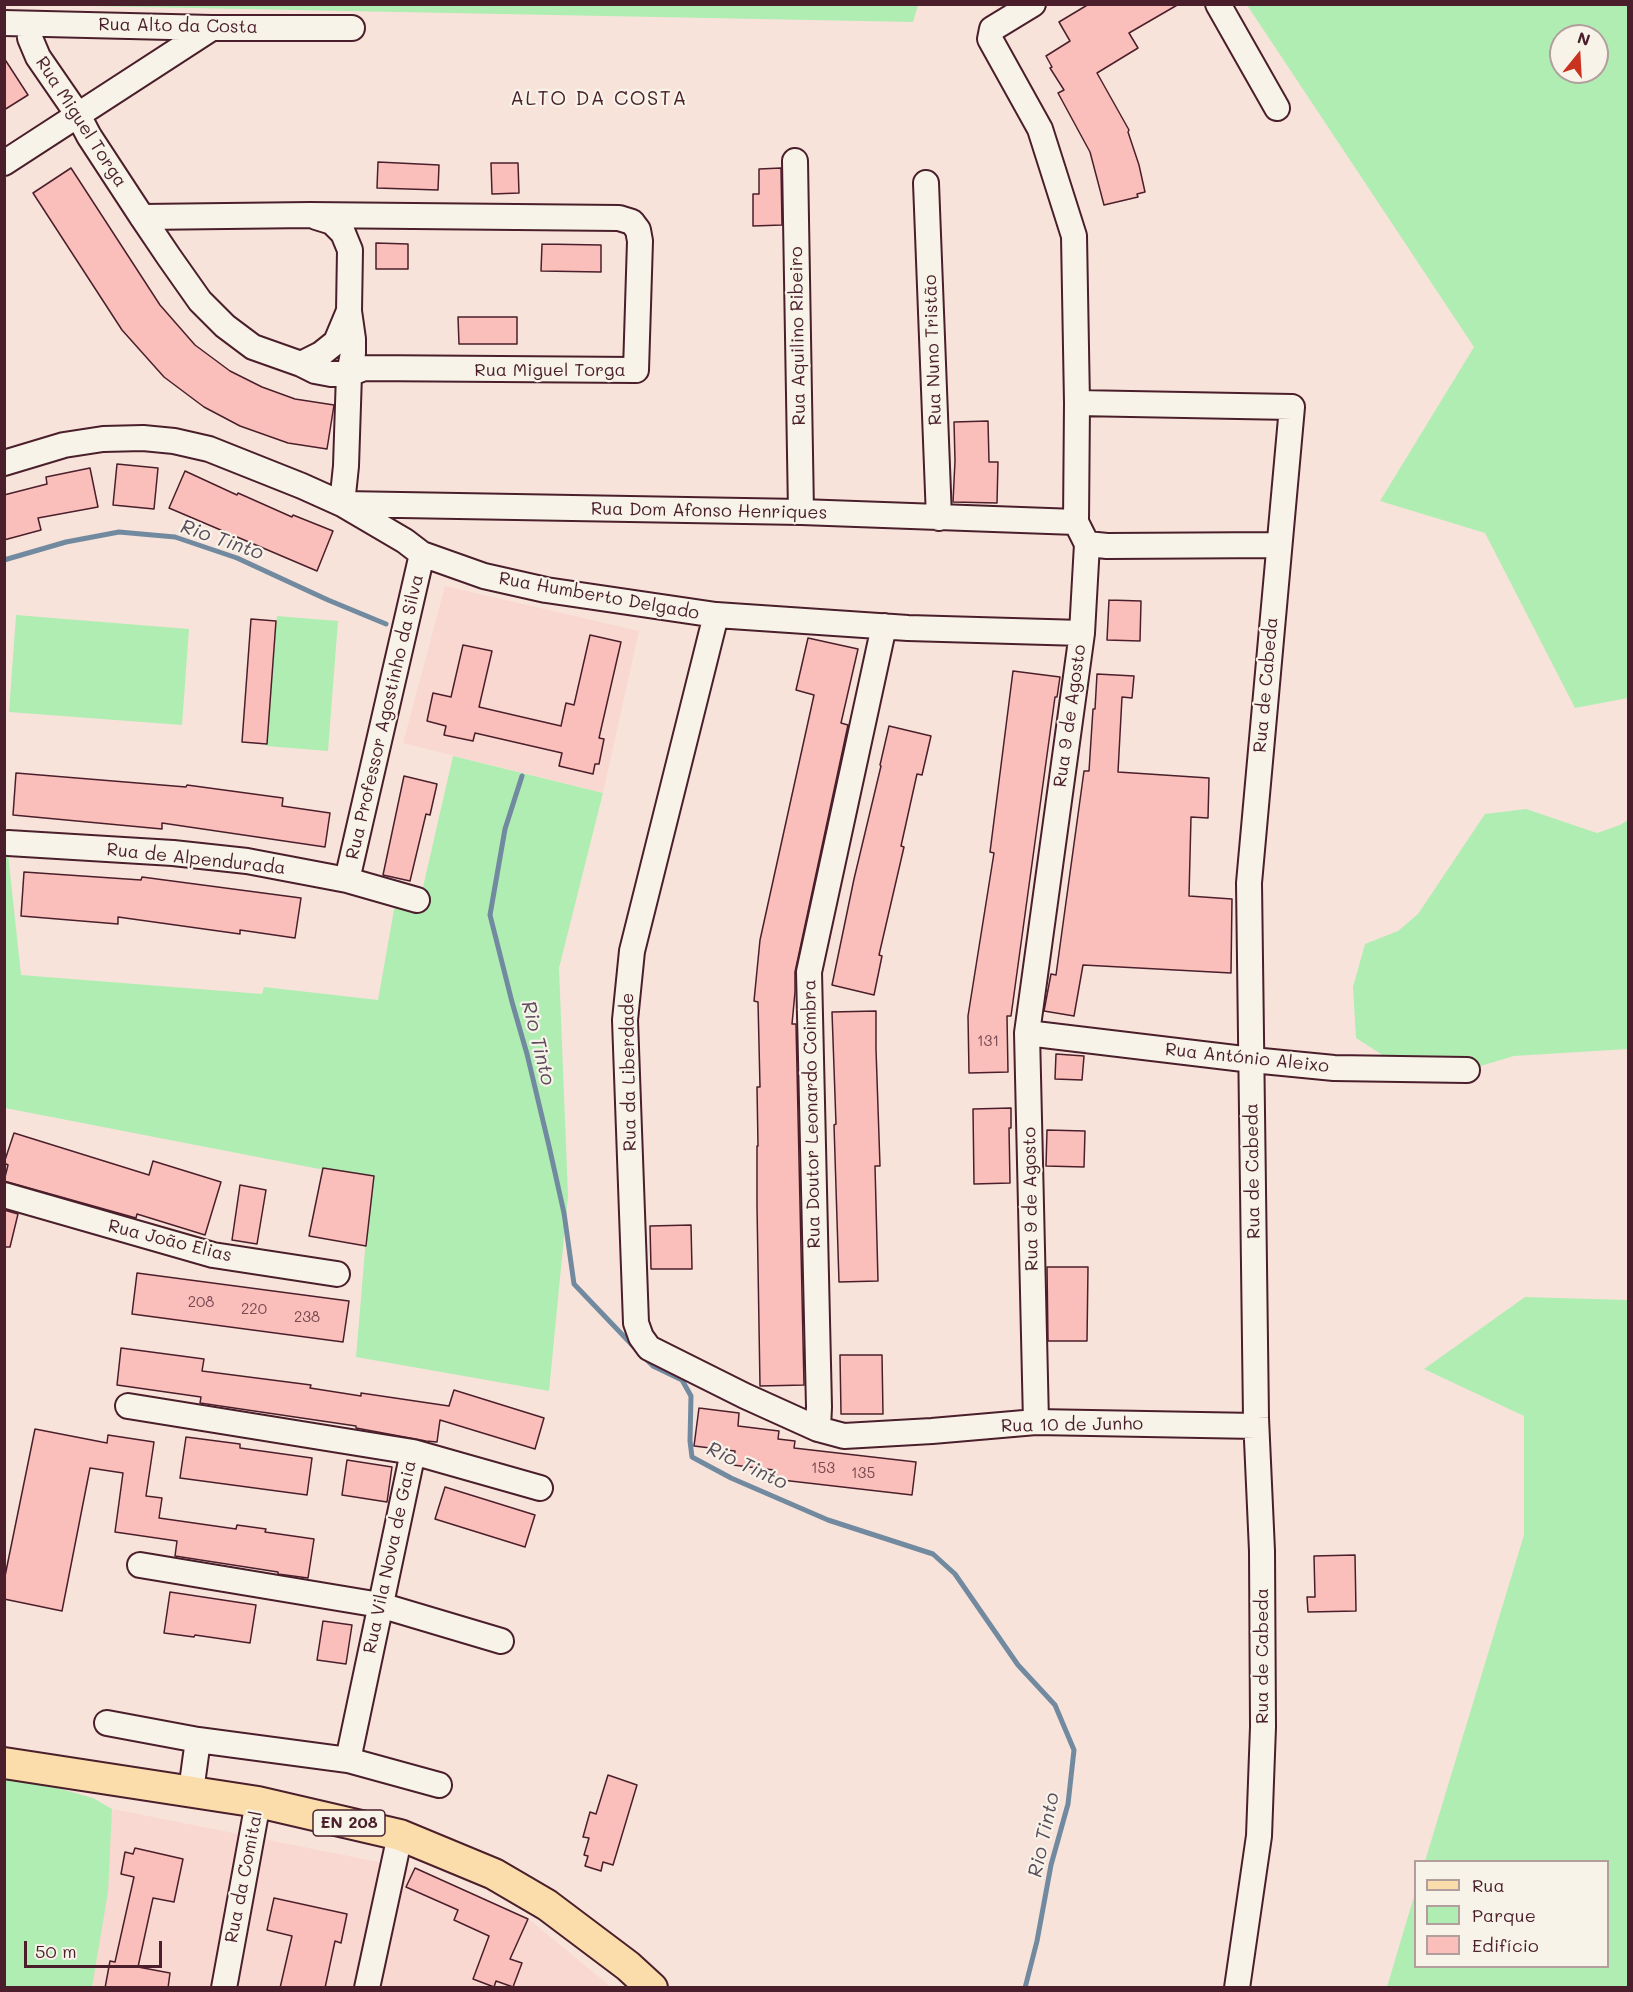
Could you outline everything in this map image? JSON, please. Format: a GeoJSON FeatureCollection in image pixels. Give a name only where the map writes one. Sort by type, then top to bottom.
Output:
{"type":"FeatureCollection","features":[{"type":"Feature","properties":{"kind":"main road","name":"EN 208"},"geometry":{"type":"LineString","coordinates":[[4,1763],[258,1802],[399,1835],[494,1874],[547,1905],[628,1966],[652,1988]]}},
{"type":"Feature","properties":{"kind":"street","name":"Rua 9 de Agosto"},"geometry":{"type":"LineString","coordinates":[[1033,4],[992,29],[990,39],[1040,129],[1074,236],[1077,403],[1076,522],[1087,544],[1082,633],[1027,1033],[1036,1422]]}},
{"type":"Feature","properties":{"kind":"street"},"geometry":{"type":"LineString","coordinates":[[1218,4],[1277,108]]}},
{"type":"Feature","properties":{"kind":"street","name":"Rua Alto da Costa"},"geometry":{"type":"LineString","coordinates":[[4,23],[212,28],[352,28]]}},
{"type":"Feature","properties":{"kind":"street","name":"Rua Miguel Torga"},"geometry":{"type":"LineString","coordinates":[[29,24],[30,38],[38,57],[78,115],[89,136],[142,217],[200,301],[225,326],[253,347],[315,371],[349,374],[364,368],[636,370],[640,241],[638,230],[632,222],[619,218],[310,215],[142,217]]}},
{"type":"Feature","properties":{"kind":"street"},"geometry":{"type":"LineString","coordinates":[[145,25],[154,37],[157,53],[153,68]]}},
{"type":"Feature","properties":{"kind":"street"},"geometry":{"type":"LineString","coordinates":[[4,163],[212,28]]}},
{"type":"Feature","properties":{"kind":"street","name":"Rua Aquilino Ribeiro"},"geometry":{"type":"LineString","coordinates":[[795,160],[801,512]]}},
{"type":"Feature","properties":{"kind":"street","name":"Rua Nuno Tristão"},"geometry":{"type":"LineString","coordinates":[[926,183],[939,518]]}},
{"type":"Feature","properties":{"kind":"street"},"geometry":{"type":"LineString","coordinates":[[310,215],[332,222],[343,233],[350,250]]}},
{"type":"Feature","properties":{"kind":"street"},"geometry":{"type":"LineString","coordinates":[[342,504],[346,466],[349,374],[353,353],[349,311],[350,250],[360,223],[374,216]]}},
{"type":"Feature","properties":{"kind":"street"},"geometry":{"type":"LineString","coordinates":[[301,364],[321,354],[336,342],[349,311]]}},
{"type":"Feature","properties":{"kind":"street","name":"Rua de Cabeda"},"geometry":{"type":"LineString","coordinates":[[1077,403],[1292,407],[1249,883],[1256,1426],[1262,1551],[1262,1749],[1259,1836],[1237,1988]]}},
{"type":"Feature","properties":{"kind":"street","name":"Rua Humberto Delgado"},"geometry":{"type":"LineString","coordinates":[[4,463],[64,445],[93,441],[143,438],[174,441],[242,460],[342,504],[405,541],[422,554],[484,576],[546,590],[716,615],[884,626],[1082,633]]}},
{"type":"Feature","properties":{"kind":"street","name":"Rua Dom Afonso Henriques"},"geometry":{"type":"LineString","coordinates":[[342,504],[801,512],[1076,522]]}},
{"type":"Feature","properties":{"kind":"street"},"geometry":{"type":"LineString","coordinates":[[1087,544],[1107,546],[1279,545]]}},
{"type":"Feature","properties":{"kind":"street","name":"Rua Professor Agostinho da Silva"},"geometry":{"type":"LineString","coordinates":[[347,880],[422,554]]}},
{"type":"Feature","properties":{"kind":"street","name":"Rua da Liberdade"},"geometry":{"type":"LineString","coordinates":[[716,615],[632,951],[625,1020],[636,1323],[649,1348],[818,1429]]}},
{"type":"Feature","properties":{"kind":"street","name":"Rua Doutor Leonardo Coimbra"},"geometry":{"type":"LineString","coordinates":[[818,1429],[809,972],[884,626]]}},
{"type":"Feature","properties":{"kind":"street","name":"Rua de Alpendurada"},"geometry":{"type":"LineString","coordinates":[[8,843],[173,853],[247,861],[347,880],[417,900]]}},
{"type":"Feature","properties":{"kind":"street","name":"Rua António Aleixo"},"geometry":{"type":"LineString","coordinates":[[1027,1033],[1334,1068],[1467,1070]]}},
{"type":"Feature","properties":{"kind":"street","name":"Rua João Elias"},"geometry":{"type":"LineString","coordinates":[[4,1195],[213,1255],[338,1274]]}},
{"type":"Feature","properties":{"kind":"street","name":"Rua Vila Nova de Gaia"},"geometry":{"type":"LineString","coordinates":[[128,1406],[413,1452],[348,1760]]}},
{"type":"Feature","properties":{"kind":"street","name":"Rua 10 de Junho"},"geometry":{"type":"LineString","coordinates":[[818,1429],[844,1436],[1036,1422],[1256,1426]]}},
{"type":"Feature","properties":{"kind":"street"},"geometry":{"type":"LineString","coordinates":[[413,1452],[540,1488]]}},
{"type":"Feature","properties":{"kind":"street"},"geometry":{"type":"LineString","coordinates":[[140,1565],[380,1605],[501,1641]]}},
{"type":"Feature","properties":{"kind":"street"},"geometry":{"type":"LineString","coordinates":[[107,1723],[198,1740],[348,1760],[440,1785]]}},
{"type":"Feature","properties":{"kind":"street"},"geometry":{"type":"LineString","coordinates":[[191,1791],[198,1740]]}},
{"type":"Feature","properties":{"kind":"street","name":"Rua da Comital"},"geometry":{"type":"LineString","coordinates":[[224,1988],[258,1802]]}},
{"type":"Feature","properties":{"kind":"street"},"geometry":{"type":"LineString","coordinates":[[367,1988],[399,1835]]}},
{"type":"Feature","properties":{"kind":"shaded area"},"geometry":{"type":"Polygon","coordinates":[[[445,586],[639,631],[603,793],[403,743],[445,586]]]}},
{"type":"Feature","properties":{"kind":"shaded area"},"geometry":{"type":"Polygon","coordinates":[[[113,1809],[404,1867],[531,1921],[611,1987],[80,1988],[113,1809]]]}},
{"type":"Feature","properties":{"kind":"green space"},"geometry":{"type":"Polygon","coordinates":[[[918,4],[913,22],[38,5],[918,4]]]}},
{"type":"Feature","properties":{"kind":"green space"},"geometry":{"type":"Polygon","coordinates":[[[1247,5],[1628,5],[1628,698],[1575,708],[1485,533],[1380,501],[1474,347],[1247,5]]]}},
{"type":"Feature","properties":{"kind":"green space"},"geometry":{"type":"Polygon","coordinates":[[[16,615],[189,629],[182,725],[9,712],[16,615]]]}},
{"type":"Feature","properties":{"kind":"green space"},"geometry":{"type":"Polygon","coordinates":[[[277,616],[338,621],[328,751],[266,746],[277,616]]]}},
{"type":"Feature","properties":{"kind":"green space"},"geometry":{"type":"Polygon","coordinates":[[[453,756],[603,793],[559,968],[568,1196],[549,1391],[356,1357],[371,1179],[5,1108],[4,816],[21,975],[262,994],[264,987],[378,1000],[395,904],[418,909],[453,756]]]}},
{"type":"Feature","properties":{"kind":"green space"},"geometry":{"type":"Polygon","coordinates":[[[1526,809],[1597,833],[1628,820],[1628,1049],[1514,1056],[1467,1070],[1404,1069],[1356,1038],[1353,987],[1365,944],[1398,931],[1418,914],[1485,814],[1526,809]]]}},
{"type":"Feature","properties":{"kind":"green space"},"geometry":{"type":"Polygon","coordinates":[[[1525,1297],[1628,1300],[1628,1987],[1387,1987],[1414,1896],[1414,1968],[1609,1968],[1609,1860],[1425,1860],[1524,1535],[1524,1416],[1424,1369],[1525,1297]]]}},
{"type":"Feature","properties":{"kind":"green space"},"geometry":{"type":"Polygon","coordinates":[[[5,1778],[36,1782],[93,1798],[112,1809],[108,1892],[92,1987],[5,1988],[5,1778]]]}},
{"type":"Feature","properties":{"kind":"building"},"geometry":{"type":"Polygon","coordinates":[[[1089,4],[1179,4],[1129,33],[1138,48],[1097,73],[1129,130],[1145,192],[1137,194],[1138,197],[1104,205],[1090,152],[1058,93],[1064,90],[1050,68],[1052,67],[1046,56],[1070,41],[1059,22],[1089,4]]]}},
{"type":"Feature","properties":{"kind":"building"},"geometry":{"type":"Polygon","coordinates":[[[4,58],[28,95],[4,110],[4,58]]]}},
{"type":"Feature","properties":{"kind":"building"},"geometry":{"type":"Polygon","coordinates":[[[378,162],[439,165],[438,190],[377,188],[378,162]]]}},
{"type":"Feature","properties":{"kind":"building"},"geometry":{"type":"Polygon","coordinates":[[[491,163],[518,163],[519,193],[492,194],[491,163]]]}},
{"type":"Feature","properties":{"kind":"building"},"geometry":{"type":"Polygon","coordinates":[[[71,168],[160,305],[195,345],[230,371],[262,387],[295,399],[334,405],[327,449],[288,443],[240,426],[204,407],[164,377],[122,330],[33,193],[71,168]]]}},
{"type":"Feature","properties":{"kind":"building"},"geometry":{"type":"Polygon","coordinates":[[[781,168],[782,225],[753,226],[753,194],[759,194],[759,169],[781,168]]]}},
{"type":"Feature","properties":{"kind":"building"},"geometry":{"type":"Polygon","coordinates":[[[376,243],[408,244],[408,269],[376,269],[376,243]]]}},
{"type":"Feature","properties":{"kind":"building"},"geometry":{"type":"Polygon","coordinates":[[[542,244],[601,245],[601,272],[541,271],[542,244]]]}},
{"type":"Feature","properties":{"kind":"building"},"geometry":{"type":"Polygon","coordinates":[[[458,317],[517,317],[517,344],[459,344],[458,317]]]}},
{"type":"Feature","properties":{"kind":"building"},"geometry":{"type":"Polygon","coordinates":[[[988,421],[989,462],[998,462],[997,503],[953,502],[954,422],[988,421]]]}},
{"type":"Feature","properties":{"kind":"building"},"geometry":{"type":"Polygon","coordinates":[[[117,464],[158,468],[154,509],[113,505],[117,464]]]}},
{"type":"Feature","properties":{"kind":"building"},"geometry":{"type":"Polygon","coordinates":[[[90,468],[98,507],[38,518],[41,530],[4,540],[4,495],[47,484],[46,477],[90,468]]]}},
{"type":"Feature","properties":{"kind":"building"},"geometry":{"type":"Polygon","coordinates":[[[185,471],[237,495],[238,493],[292,517],[293,515],[333,531],[317,571],[169,508],[185,471]]]}},
{"type":"Feature","properties":{"kind":"building"},"geometry":{"type":"Polygon","coordinates":[[[1109,600],[1141,601],[1140,641],[1107,640],[1109,600]]]}},
{"type":"Feature","properties":{"kind":"building"},"geometry":{"type":"Polygon","coordinates":[[[251,619],[276,621],[267,744],[242,742],[251,619]]]}},
{"type":"Feature","properties":{"kind":"building"},"geometry":{"type":"Polygon","coordinates":[[[590,635],[621,642],[599,738],[604,739],[599,764],[595,764],[593,774],[559,766],[562,753],[475,733],[473,741],[444,735],[446,726],[427,721],[433,693],[451,697],[463,645],[492,651],[479,707],[561,726],[566,703],[574,705],[590,635]]]}},
{"type":"Feature","properties":{"kind":"building"},"geometry":{"type":"Polygon","coordinates":[[[808,638],[858,649],[841,723],[848,725],[795,972],[792,1024],[796,1024],[804,1385],[760,1386],[757,1087],[760,1087],[758,1002],[754,1001],[760,940],[814,695],[796,690],[808,638]]]}},
{"type":"Feature","properties":{"kind":"building"},"geometry":{"type":"Polygon","coordinates":[[[1013,671],[1060,677],[1057,697],[1055,697],[1011,1016],[1007,1016],[1008,1072],[969,1073],[968,1016],[994,853],[990,852],[1013,671]]]}},
{"type":"Feature","properties":{"kind":"building"},"geometry":{"type":"Polygon","coordinates":[[[1097,674],[1134,676],[1132,698],[1122,697],[1118,772],[1209,778],[1208,818],[1191,817],[1189,896],[1232,899],[1231,973],[1083,965],[1074,1016],[1044,1011],[1051,974],[1056,975],[1084,771],[1089,771],[1097,674]]]}},
{"type":"Feature","properties":{"kind":"building"},"geometry":{"type":"Polygon","coordinates":[[[889,726],[931,736],[922,775],[917,774],[901,846],[904,847],[879,955],[882,956],[874,995],[832,985],[889,726]]]}},
{"type":"Feature","properties":{"kind":"building"},"geometry":{"type":"Polygon","coordinates":[[[16,773],[186,787],[187,785],[283,798],[282,806],[330,813],[325,847],[162,823],[162,829],[13,815],[16,773]]]}},
{"type":"Feature","properties":{"kind":"building"},"geometry":{"type":"Polygon","coordinates":[[[404,776],[437,784],[430,815],[426,814],[410,881],[383,875],[404,776]]]}},
{"type":"Feature","properties":{"kind":"building"},"geometry":{"type":"Polygon","coordinates":[[[24,872],[141,880],[142,877],[301,898],[295,938],[240,930],[240,934],[118,917],[118,924],[21,916],[24,872]]]}},
{"type":"Feature","properties":{"kind":"building"},"geometry":{"type":"Polygon","coordinates":[[[876,1011],[880,1166],[875,1166],[878,1281],[839,1282],[832,1012],[876,1011]]]}},
{"type":"Feature","properties":{"kind":"building"},"geometry":{"type":"Polygon","coordinates":[[[1056,1054],[1084,1056],[1082,1080],[1055,1079],[1056,1054]]]}},
{"type":"Feature","properties":{"kind":"building"},"geometry":{"type":"Polygon","coordinates":[[[1011,1108],[1010,1183],[974,1184],[973,1109],[1011,1108]]]}},
{"type":"Feature","properties":{"kind":"building"},"geometry":{"type":"Polygon","coordinates":[[[1047,1130],[1085,1131],[1084,1167],[1046,1166],[1047,1130]]]}},
{"type":"Feature","properties":{"kind":"building"},"geometry":{"type":"Polygon","coordinates":[[[14,1133],[149,1175],[153,1161],[221,1182],[205,1235],[137,1214],[136,1218],[4,1181],[8,1165],[4,1163],[14,1133]]]}},
{"type":"Feature","properties":{"kind":"building"},"geometry":{"type":"Polygon","coordinates":[[[323,1168],[374,1176],[366,1246],[309,1236],[323,1168]]]}},
{"type":"Feature","properties":{"kind":"building"},"geometry":{"type":"Polygon","coordinates":[[[240,1185],[266,1190],[257,1244],[232,1240],[240,1185]]]}},
{"type":"Feature","properties":{"kind":"building"},"geometry":{"type":"Polygon","coordinates":[[[4,1210],[18,1214],[10,1247],[4,1247],[4,1210]]]}},
{"type":"Feature","properties":{"kind":"building"},"geometry":{"type":"Polygon","coordinates":[[[691,1225],[692,1269],[651,1269],[650,1226],[691,1225]]]}},
{"type":"Feature","properties":{"kind":"building"},"geometry":{"type":"Polygon","coordinates":[[[1047,1267],[1088,1267],[1087,1341],[1048,1341],[1047,1267]]]}},
{"type":"Feature","properties":{"kind":"building"},"geometry":{"type":"Polygon","coordinates":[[[137,1273],[349,1301],[343,1342],[132,1314],[137,1273]]]}},
{"type":"Feature","properties":{"kind":"building"},"geometry":{"type":"Polygon","coordinates":[[[121,1348],[204,1359],[202,1371],[311,1385],[310,1388],[361,1396],[361,1393],[449,1406],[454,1390],[544,1418],[535,1449],[440,1420],[437,1442],[426,1441],[356,1428],[356,1426],[200,1403],[201,1397],[117,1385],[121,1348]]]}},
{"type":"Feature","properties":{"kind":"building"},"geometry":{"type":"Polygon","coordinates":[[[840,1355],[882,1355],[883,1414],[841,1414],[840,1355]]]}},
{"type":"Feature","properties":{"kind":"building"},"geometry":{"type":"Polygon","coordinates":[[[699,1408],[739,1413],[738,1426],[779,1431],[778,1439],[795,1441],[794,1448],[916,1462],[912,1495],[773,1479],[774,1470],[733,1465],[735,1451],[694,1446],[699,1408]]]}},
{"type":"Feature","properties":{"kind":"building"},"geometry":{"type":"Polygon","coordinates":[[[35,1429],[107,1443],[108,1435],[154,1442],[146,1496],[162,1498],[159,1518],[236,1529],[237,1525],[266,1529],[265,1532],[314,1539],[308,1578],[175,1556],[177,1541],[115,1532],[123,1473],[90,1468],[62,1611],[4,1599],[4,1581],[35,1429]]]}},
{"type":"Feature","properties":{"kind":"building"},"geometry":{"type":"Polygon","coordinates":[[[186,1437],[240,1444],[240,1448],[312,1458],[307,1495],[180,1478],[186,1437]]]}},
{"type":"Feature","properties":{"kind":"building"},"geometry":{"type":"Polygon","coordinates":[[[347,1460],[392,1467],[387,1502],[342,1495],[347,1460]]]}},
{"type":"Feature","properties":{"kind":"building"},"geometry":{"type":"Polygon","coordinates":[[[445,1487],[535,1515],[525,1547],[435,1519],[445,1487]]]}},
{"type":"Feature","properties":{"kind":"building"},"geometry":{"type":"Polygon","coordinates":[[[1355,1555],[1356,1611],[1308,1612],[1307,1597],[1315,1597],[1314,1556],[1355,1555]]]}},
{"type":"Feature","properties":{"kind":"building"},"geometry":{"type":"Polygon","coordinates":[[[170,1592],[256,1605],[250,1643],[164,1633],[170,1592]]]}},
{"type":"Feature","properties":{"kind":"building"},"geometry":{"type":"Polygon","coordinates":[[[323,1621],[352,1625],[346,1664],[317,1660],[323,1621]]]}},
{"type":"Feature","properties":{"kind":"building"},"geometry":{"type":"Polygon","coordinates":[[[608,1775],[637,1785],[613,1865],[603,1862],[601,1871],[585,1866],[588,1856],[584,1855],[589,1838],[583,1837],[590,1812],[596,1814],[608,1775]]]}},
{"type":"Feature","properties":{"kind":"building"},"geometry":{"type":"Polygon","coordinates":[[[135,1848],[183,1859],[174,1902],[153,1898],[138,1967],[170,1973],[168,1988],[105,1988],[110,1961],[115,1962],[134,1877],[121,1874],[125,1852],[133,1854],[135,1848]]]}},
{"type":"Feature","properties":{"kind":"building"},"geometry":{"type":"Polygon","coordinates":[[[415,1868],[528,1919],[510,1959],[522,1963],[513,1987],[496,1981],[494,1987],[473,1979],[489,1936],[454,1920],[458,1910],[406,1887],[415,1868]]]}},
{"type":"Feature","properties":{"kind":"building"},"geometry":{"type":"Polygon","coordinates":[[[274,1898],[347,1914],[341,1943],[335,1941],[325,1988],[280,1988],[292,1936],[267,1930],[274,1898]]]}},
{"type":"Feature","properties":{"kind":"waterway","name":"Rio Tinto"},"geometry":{"type":"LineString","coordinates":[[4,560],[66,542],[119,532],[175,537],[237,558],[386,624]]}},
{"type":"Feature","properties":{"kind":"waterway","name":"Rio Tinto"},"geometry":{"type":"LineString","coordinates":[[522,776],[505,829],[490,915],[549,1146],[564,1213],[574,1284],[635,1348]]}},
{"type":"Feature","properties":{"kind":"waterway","name":"Rio Tinto"},"geometry":{"type":"LineString","coordinates":[[642,1355],[653,1366],[682,1380],[691,1396],[692,1457],[731,1478],[828,1520],[933,1554],[955,1574],[1018,1665],[1055,1705],[1074,1750],[1068,1804],[1051,1865],[1037,1941],[1025,1988]]}},
{"type":"Feature","properties":{"kind":"district","name":"ALTO DA COSTA"},"geometry":{"type":"Point","coordinates":[599,99]}}]}
